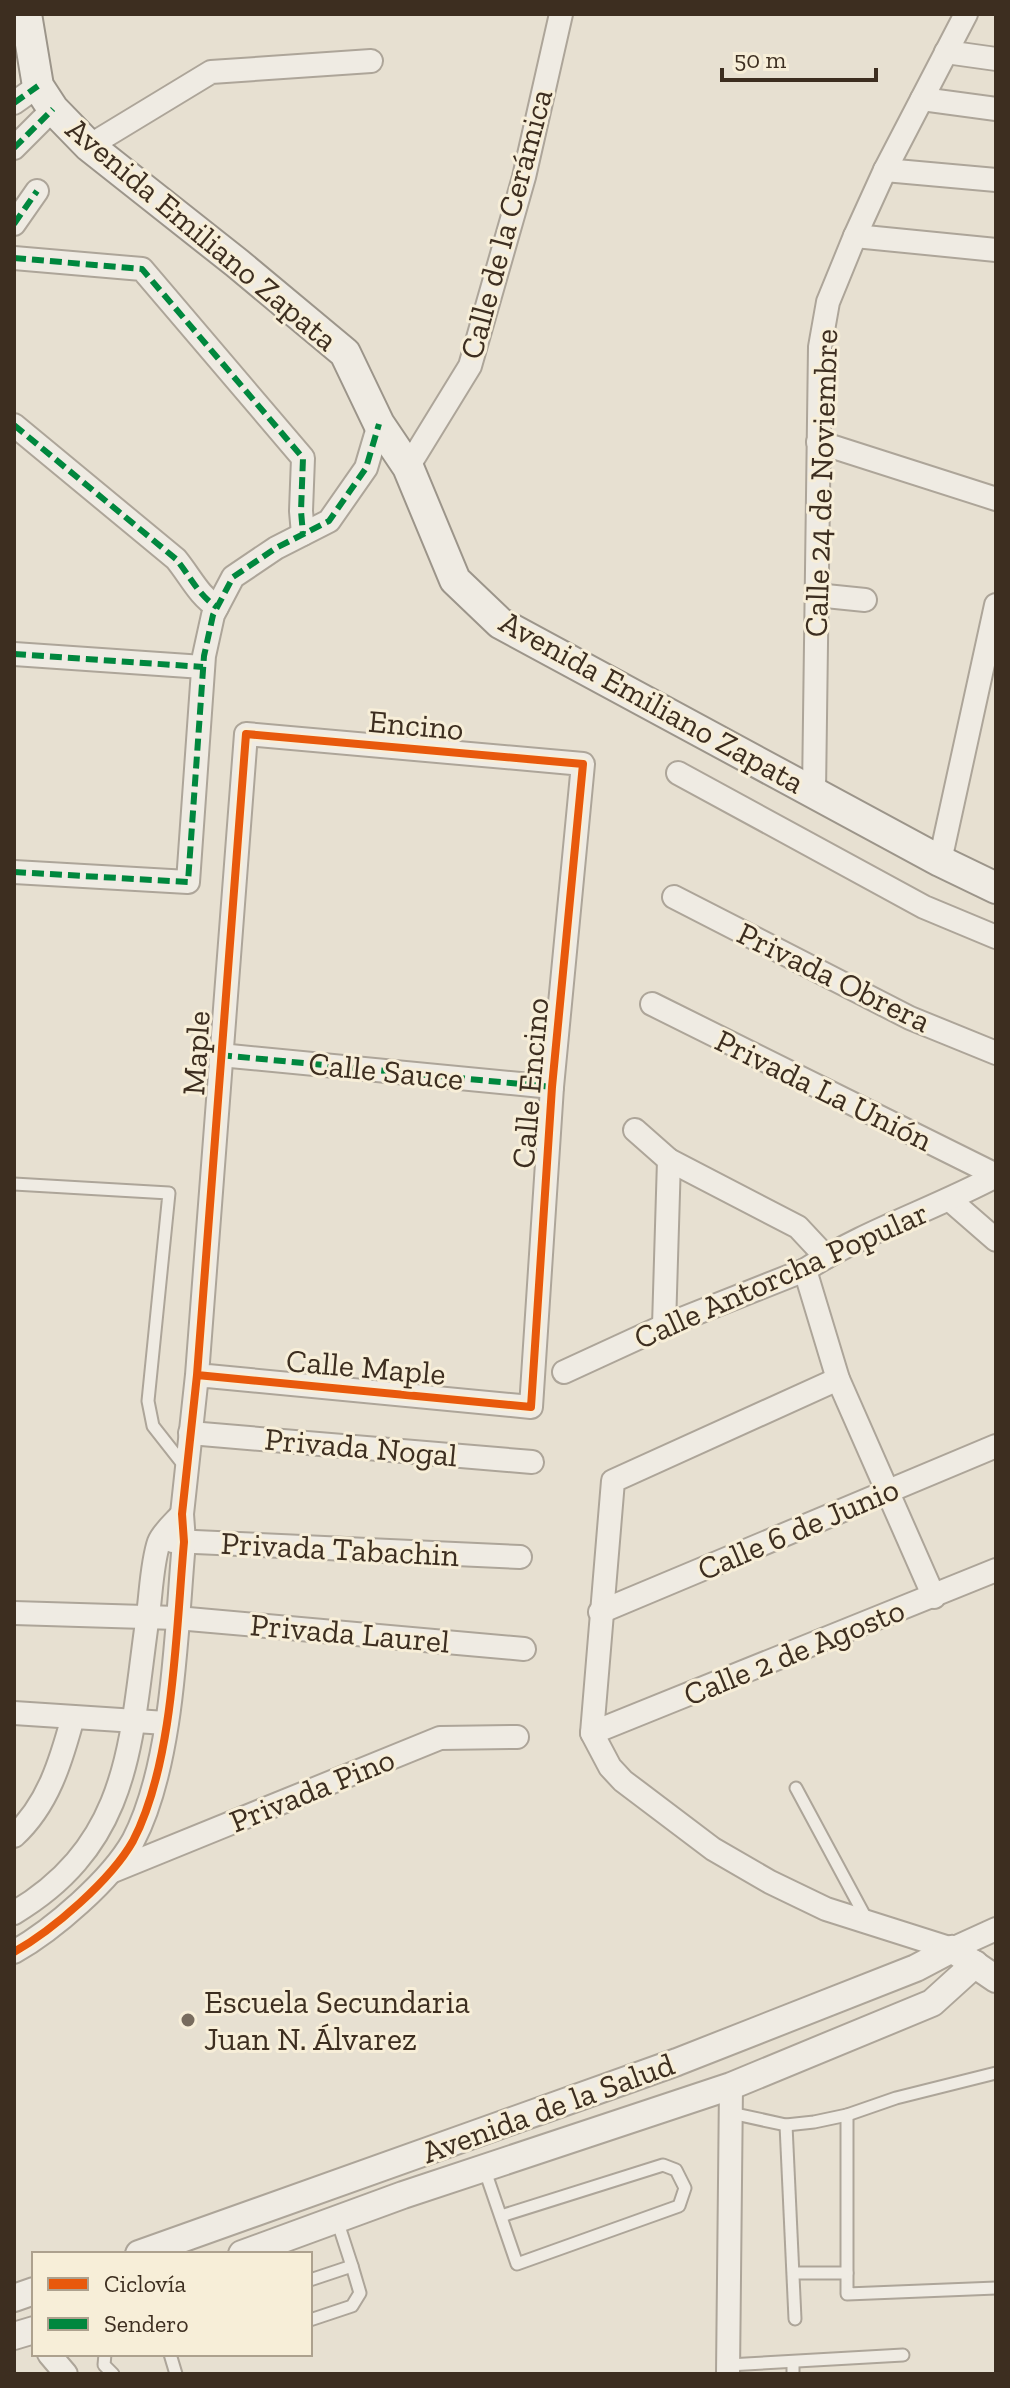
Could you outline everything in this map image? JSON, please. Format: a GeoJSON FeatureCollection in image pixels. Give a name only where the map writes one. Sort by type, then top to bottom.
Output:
{"type":"FeatureCollection","features":[{"type":"Feature","properties":{"kind":"main road"},"geometry":{"type":"LineString","coordinates":[[26,14],[35,99]]}},
{"type":"Feature","properties":{"kind":"main road","name":"Avenida Emiliano Zapata"},"geometry":{"type":"LineString","coordinates":[[35,99],[345,353],[379,424],[408,467],[455,580],[500,623],[940,861],[996,888]]}},
{"type":"Feature","properties":{"kind":"street","name":"Calle de la Cerámica"},"geometry":{"type":"LineString","coordinates":[[408,467],[470,366],[524,177],[561,14]]}},
{"type":"Feature","properties":{"kind":"street","name":"Calle 24 de Noviembre"},"geometry":{"type":"LineString","coordinates":[[814,792],[820,347],[828,302],[885,170],[966,14]]}},
{"type":"Feature","properties":{"kind":"street"},"geometry":{"type":"LineString","coordinates":[[946,52],[996,59]]}},
{"type":"Feature","properties":{"kind":"street"},"geometry":{"type":"LineString","coordinates":[[89,146],[211,72],[371,61]]}},
{"type":"Feature","properties":{"kind":"street"},"geometry":{"type":"LineString","coordinates":[[14,148],[35,99]]}},
{"type":"Feature","properties":{"kind":"street"},"geometry":{"type":"LineString","coordinates":[[922,99],[996,109]]}},
{"type":"Feature","properties":{"kind":"street"},"geometry":{"type":"LineString","coordinates":[[885,170],[996,180]]}},
{"type":"Feature","properties":{"kind":"street"},"geometry":{"type":"LineString","coordinates":[[14,224],[37,191]]}},
{"type":"Feature","properties":{"kind":"street"},"geometry":{"type":"LineString","coordinates":[[855,236],[996,250]]}},
{"type":"Feature","properties":{"kind":"street"},"geometry":{"type":"LineString","coordinates":[[14,258],[142,269],[303,458],[303,534]]}},
{"type":"Feature","properties":{"kind":"street"},"geometry":{"type":"LineString","coordinates":[[14,872],[188,882],[203,667],[213,615],[233,577],[276,548],[329,521],[366,468],[379,424]]}},
{"type":"Feature","properties":{"kind":"street"},"geometry":{"type":"LineString","coordinates":[[14,425],[176,559],[194,581],[202,598],[217,607]]}},
{"type":"Feature","properties":{"kind":"street"},"geometry":{"type":"LineString","coordinates":[[818,442],[996,499]]}},
{"type":"Feature","properties":{"kind":"street"},"geometry":{"type":"LineString","coordinates":[[816,595],[865,600]]}},
{"type":"Feature","properties":{"kind":"street"},"geometry":{"type":"LineString","coordinates":[[940,861],[996,605]]}},
{"type":"Feature","properties":{"kind":"street"},"geometry":{"type":"LineString","coordinates":[[14,654],[203,667]]}},
{"type":"Feature","properties":{"kind":"street","name":"Encino"},"geometry":{"type":"LineString","coordinates":[[246,734],[583,764]]}},
{"type":"Feature","properties":{"kind":"street","name":"Maple"},"geometry":{"type":"LineString","coordinates":[[113,1871],[132,1841],[151,1799],[166,1723],[184,1542],[182,1514],[197,1375],[246,734]]}},
{"type":"Feature","properties":{"kind":"street","name":"Calle Encino"},"geometry":{"type":"LineString","coordinates":[[531,1407],[552,1087],[583,764]]}},
{"type":"Feature","properties":{"kind":"street"},"geometry":{"type":"LineString","coordinates":[[678,773],[924,907],[996,937]]}},
{"type":"Feature","properties":{"kind":"street","name":"Privada Obrera"},"geometry":{"type":"LineString","coordinates":[[674,897],[910,1018],[996,1053]]}},
{"type":"Feature","properties":{"kind":"street","name":"Privada La Unión"},"geometry":{"type":"LineString","coordinates":[[652,1004],[996,1176]]}},
{"type":"Feature","properties":{"kind":"street","name":"Calle Sauce"},"geometry":{"type":"LineString","coordinates":[[220,1055],[552,1087]]}},
{"type":"Feature","properties":{"kind":"street"},"geometry":{"type":"LineString","coordinates":[[635,1130],[669,1160],[798,1227],[826,1257]]}},
{"type":"Feature","properties":{"kind":"street"},"geometry":{"type":"LineString","coordinates":[[664,1326],[669,1160]]}},
{"type":"Feature","properties":{"kind":"street","name":"Calle Antorcha Popular"},"geometry":{"type":"LineString","coordinates":[[564,1372],[664,1326],[805,1270],[996,1176]]}},
{"type":"Feature","properties":{"kind":"street"},"geometry":{"type":"LineString","coordinates":[[950,1200],[996,1240]]}},
{"type":"Feature","properties":{"kind":"street"},"geometry":{"type":"LineString","coordinates":[[805,1270],[838,1379],[934,1597]]}},
{"type":"Feature","properties":{"kind":"street","name":"Calle Maple"},"geometry":{"type":"LineString","coordinates":[[197,1375],[531,1407]]}},
{"type":"Feature","properties":{"kind":"street"},"geometry":{"type":"LineString","coordinates":[[838,1379],[613,1481],[592,1733],[610,1767],[623,1781],[713,1849],[770,1882],[826,1909],[952,1949],[990,1974]]}},
{"type":"Feature","properties":{"kind":"street","name":"Privada Nogal"},"geometry":{"type":"LineString","coordinates":[[190,1433],[532,1462]]}},
{"type":"Feature","properties":{"kind":"street","name":"Calle 6 de Junio"},"geometry":{"type":"LineString","coordinates":[[600,1612],[996,1446]]}},
{"type":"Feature","properties":{"kind":"street"},"geometry":{"type":"LineString","coordinates":[[14,1913],[70,1870],[104,1825],[123,1779],[159,1540],[182,1514]]}},
{"type":"Feature","properties":{"kind":"street","name":"Privada Tabachin"},"geometry":{"type":"LineString","coordinates":[[159,1540],[520,1557]]}},
{"type":"Feature","properties":{"kind":"street","name":"Calle 2 de Agosto"},"geometry":{"type":"LineString","coordinates":[[592,1733],[996,1570]]}},
{"type":"Feature","properties":{"kind":"street"},"geometry":{"type":"LineString","coordinates":[[14,1613],[148,1617]]}},
{"type":"Feature","properties":{"kind":"street","name":"Privada Laurel"},"geometry":{"type":"LineString","coordinates":[[148,1617],[524,1649]]}},
{"type":"Feature","properties":{"kind":"street"},"geometry":{"type":"LineString","coordinates":[[14,1713],[166,1723]]}},
{"type":"Feature","properties":{"kind":"street"},"geometry":{"type":"LineString","coordinates":[[14,1836],[32,1820],[60,1764],[73,1717]]}},
{"type":"Feature","properties":{"kind":"street","name":"Privada Pino"},"geometry":{"type":"LineString","coordinates":[[113,1871],[440,1738],[517,1737]]}},
{"type":"Feature","properties":{"kind":"street"},"geometry":{"type":"LineString","coordinates":[[14,1808],[37,1810]]}},
{"type":"Feature","properties":{"kind":"street"},"geometry":{"type":"LineString","coordinates":[[14,1952],[36,1939],[113,1871]]}},
{"type":"Feature","properties":{"kind":"street"},"geometry":{"type":"LineString","coordinates":[[952,1949],[992,1930],[990,1974]]}},
{"type":"Feature","properties":{"kind":"street","name":"Avenida de la Salud"},"geometry":{"type":"LineString","coordinates":[[145,2252],[677,2062],[916,1968],[952,1949]]}},
{"type":"Feature","properties":{"kind":"street","name":"Avenida de la Salud"},"geometry":{"type":"LineString","coordinates":[[248,2252],[484,2168],[731,2086],[932,2003],[990,1974]]}},
{"type":"Feature","properties":{"kind":"street"},"geometry":{"type":"LineString","coordinates":[[728,2370],[731,2086]]}},
{"type":"Feature","properties":{"kind":"street"},"geometry":{"type":"LineString","coordinates":[[51,2356],[66,2374]]}},
{"type":"Feature","properties":{"kind":"lane"},"geometry":{"type":"LineString","coordinates":[[14,1184],[169,1193],[148,1401],[153,1426],[187,1470]]}},
{"type":"Feature","properties":{"kind":"lane"},"geometry":{"type":"LineString","coordinates":[[796,1788],[867,1920]]}},
{"type":"Feature","properties":{"kind":"lane"},"geometry":{"type":"LineString","coordinates":[[731,2113],[786,2125],[847,2115],[896,2098],[996,2073]]}},
{"type":"Feature","properties":{"kind":"lane"},"geometry":{"type":"LineString","coordinates":[[847,2115],[847,2294],[996,2288]]}},
{"type":"Feature","properties":{"kind":"lane"},"geometry":{"type":"LineString","coordinates":[[786,2125],[795,2319]]}},
{"type":"Feature","properties":{"kind":"lane"},"geometry":{"type":"LineString","coordinates":[[484,2168],[517,2264],[679,2206],[685,2188],[676,2170],[663,2165],[501,2216]]}},
{"type":"Feature","properties":{"kind":"lane"},"geometry":{"type":"LineString","coordinates":[[312,2319],[352,2306],[360,2293],[336,2220]]}},
{"type":"Feature","properties":{"kind":"lane"},"geometry":{"type":"LineString","coordinates":[[312,2279],[352,2266]]}},
{"type":"Feature","properties":{"kind":"lane"},"geometry":{"type":"LineString","coordinates":[[794,2273],[847,2273]]}},
{"type":"Feature","properties":{"kind":"lane"},"geometry":{"type":"LineString","coordinates":[[728,2370],[793,2368],[903,2355]]}},
{"type":"Feature","properties":{"kind":"lane"},"geometry":{"type":"LineString","coordinates":[[105,2356],[104,2365],[113,2374]]}},
{"type":"Feature","properties":{"kind":"marked path"},"geometry":{"type":"LineString","coordinates":[[14,103],[38,86]]}},
{"type":"Feature","properties":{"kind":"marked path"},"geometry":{"type":"LineString","coordinates":[[14,148],[53,109]]}},
{"type":"Feature","properties":{"kind":"marked path"},"geometry":{"type":"LineString","coordinates":[[14,224],[37,191]]}},
{"type":"Feature","properties":{"kind":"marked path"},"geometry":{"type":"LineString","coordinates":[[14,258],[142,269],[303,458],[303,534]]}},
{"type":"Feature","properties":{"kind":"marked path"},"geometry":{"type":"LineString","coordinates":[[14,872],[188,882],[204,656],[213,615],[233,577],[276,548],[329,521],[366,468],[379,424]]}},
{"type":"Feature","properties":{"kind":"marked path"},"geometry":{"type":"LineString","coordinates":[[14,425],[176,559],[200,591],[217,607]]}},
{"type":"Feature","properties":{"kind":"marked path"},"geometry":{"type":"LineString","coordinates":[[14,654],[203,667]]}},
{"type":"Feature","properties":{"kind":"marked path"},"geometry":{"type":"LineString","coordinates":[[220,1055],[552,1087]]}},
{"type":"Feature","properties":{"kind":"cycle path"},"geometry":{"type":"LineString","coordinates":[[14,1952],[80,1903],[123,1856],[147,1809],[165,1735],[184,1542],[182,1514],[197,1375],[246,734],[583,764],[552,1087],[531,1407],[197,1375]]}},
{"type":"Feature","properties":{"kind":"place","name":"Escuela Secundaria Juan N. Álvarez"},"geometry":{"type":"Point","coordinates":[188,2020]}}]}
